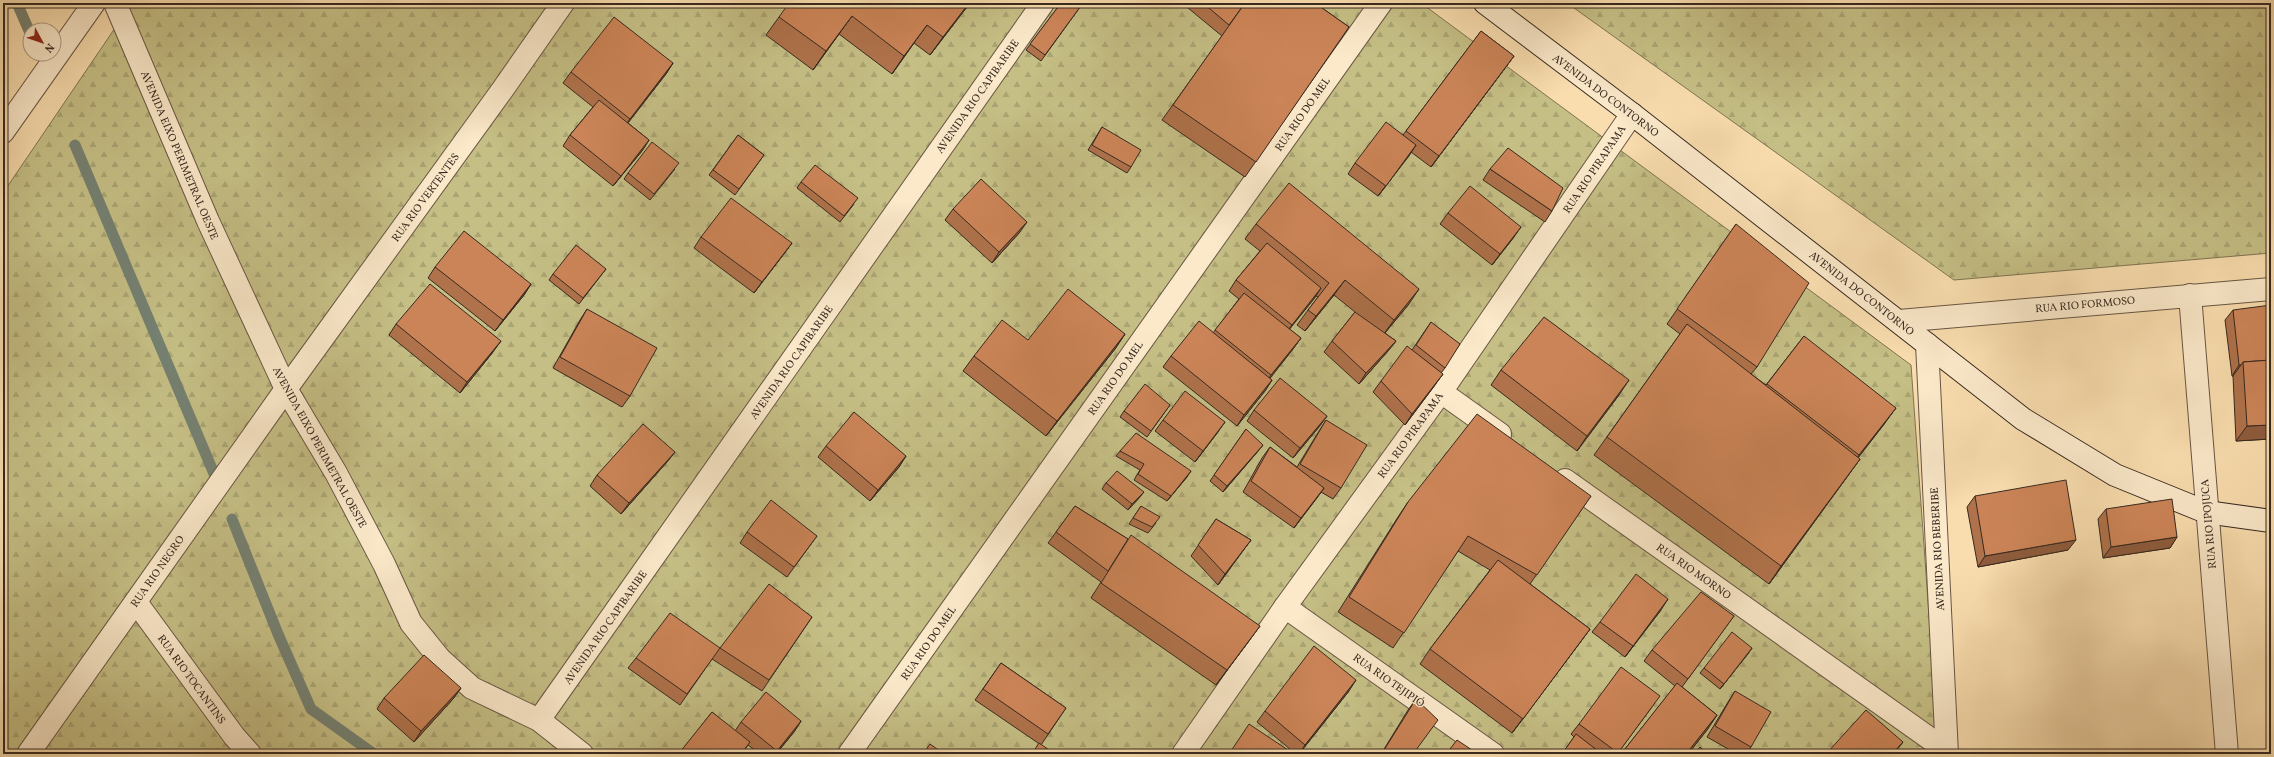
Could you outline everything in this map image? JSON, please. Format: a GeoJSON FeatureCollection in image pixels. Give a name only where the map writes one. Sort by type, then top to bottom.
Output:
{"type":"FeatureCollection","features":[{"type":"Feature","properties":{"kind":"street"},"geometry":{"type":"LineString","coordinates":[[3,132],[94,3]]}},
{"type":"Feature","properties":{"kind":"street","name":"AVENIDA EIXO PERIMETRAL OESTE"},"geometry":{"type":"LineString","coordinates":[[115,3],[208,222],[286,388],[340,480],[384,564],[411,623],[440,659],[472,688],[539,720],[582,754]]}},
{"type":"Feature","properties":{"kind":"street","name":"RUA RIO VERTENTES"},"geometry":{"type":"LineString","coordinates":[[286,388],[494,102],[563,3]]}},
{"type":"Feature","properties":{"kind":"street","name":"AVENIDA RIO CAPIBARIBE"},"geometry":{"type":"LineString","coordinates":[[539,720],[1043,3]]}},
{"type":"Feature","properties":{"kind":"street","name":"RUA RIO DO MEL"},"geometry":{"type":"LineString","coordinates":[[849,754],[1381,3]]}},
{"type":"Feature","properties":{"kind":"street","name":"AVENIDA DO CONTORNO"},"geometry":{"type":"LineString","coordinates":[[1485,3],[1632,114],[2024,419],[2115,475],[2206,512],[2271,521]]}},
{"type":"Feature","properties":{"kind":"street","name":"RUA RIO PIRAPAMA"},"geometry":{"type":"LineString","coordinates":[[1183,754],[1285,606],[1441,392],[1632,114]]}},
{"type":"Feature","properties":{"kind":"street","name":"RUA RIO FORMOSO"},"geometry":{"type":"LineString","coordinates":[[1899,321],[2271,289]]}},
{"type":"Feature","properties":{"kind":"street","name":"RUA RIO IPOJUCA"},"geometry":{"type":"LineString","coordinates":[[2190,295],[2206,512],[2227,754]]}},
{"type":"Feature","properties":{"kind":"street","name":"AVENIDA RIO BEBERIBE"},"geometry":{"type":"LineString","coordinates":[[1927,344],[1946,752]]}},
{"type":"Feature","properties":{"kind":"street","name":"RUA RIO NEGRO"},"geometry":{"type":"LineString","coordinates":[[28,754],[286,388]]}},
{"type":"Feature","properties":{"kind":"street"},"geometry":{"type":"LineString","coordinates":[[1441,392],[1519,447]]}},
{"type":"Feature","properties":{"kind":"street","name":"RUA RIO MORNO"},"geometry":{"type":"LineString","coordinates":[[1551,470],[1946,752]]}},
{"type":"Feature","properties":{"kind":"street","name":"RUA RIO TOCANTINS"},"geometry":{"type":"LineString","coordinates":[[136,602],[234,736],[250,754]]}},
{"type":"Feature","properties":{"kind":"street","name":"RUA RIO TEJIPIÓ"},"geometry":{"type":"LineString","coordinates":[[1285,606],[1493,754]]}},
{"type":"Feature","properties":{"kind":"green space"},"geometry":{"type":"Polygon","coordinates":[[[132,3],[1421,3],[1911,365],[1939,754],[3,754],[3,193],[132,3]]]}},
{"type":"Feature","properties":{"kind":"green space"},"geometry":{"type":"Polygon","coordinates":[[[1567,3],[2271,3],[2271,253],[1954,280],[1567,3]]]}},
{"type":"Feature","properties":{"kind":"building"},"geometry":{"type":"Polygon","coordinates":[[[789,3],[969,3],[943,37],[927,25],[904,56],[852,16],[826,51],[779,17],[789,3]]]}},
{"type":"Feature","properties":{"kind":"building"},"geometry":{"type":"Polygon","coordinates":[[[1061,3],[1083,3],[1045,55],[1030,44],[1061,3]]]}},
{"type":"Feature","properties":{"kind":"building"},"geometry":{"type":"Polygon","coordinates":[[[1203,3],[1245,3],[1229,25],[1203,3]]]}},
{"type":"Feature","properties":{"kind":"building"},"geometry":{"type":"Polygon","coordinates":[[[1245,3],[1315,3],[1349,27],[1256,162],[1173,105],[1245,3]]]}},
{"type":"Feature","properties":{"kind":"building"},"geometry":{"type":"Polygon","coordinates":[[[614,17],[673,63],[630,119],[571,72],[614,17]]]}},
{"type":"Feature","properties":{"kind":"building"},"geometry":{"type":"Polygon","coordinates":[[[1481,31],[1514,56],[1439,156],[1406,131],[1481,31]]]}},
{"type":"Feature","properties":{"kind":"building"},"geometry":{"type":"Polygon","coordinates":[[[599,100],[649,140],[621,176],[570,135],[599,100]]]}},
{"type":"Feature","properties":{"kind":"building"},"geometry":{"type":"Polygon","coordinates":[[[1386,122],[1416,145],[1386,186],[1355,163],[1386,122]]]}},
{"type":"Feature","properties":{"kind":"building"},"geometry":{"type":"Polygon","coordinates":[[[1102,127],[1141,150],[1131,167],[1092,145],[1102,127]]]}},
{"type":"Feature","properties":{"kind":"building"},"geometry":{"type":"Polygon","coordinates":[[[738,135],[764,155],[739,189],[713,170],[738,135]]]}},
{"type":"Feature","properties":{"kind":"building"},"geometry":{"type":"Polygon","coordinates":[[[652,142],[679,163],[654,194],[628,173],[652,142]]]}},
{"type":"Feature","properties":{"kind":"building"},"geometry":{"type":"Polygon","coordinates":[[[1508,148],[1563,188],[1552,211],[1490,169],[1508,148]]]}},
{"type":"Feature","properties":{"kind":"building"},"geometry":{"type":"Polygon","coordinates":[[[815,165],[858,198],[844,216],[801,182],[815,165]]]}},
{"type":"Feature","properties":{"kind":"building"},"geometry":{"type":"Polygon","coordinates":[[[981,179],[1027,222],[999,252],[953,209],[981,179]]]}},
{"type":"Feature","properties":{"kind":"building"},"geometry":{"type":"Polygon","coordinates":[[[1289,183],[1419,289],[1394,320],[1345,280],[1316,316],[1308,310],[1329,283],[1256,224],[1289,183]]]}},
{"type":"Feature","properties":{"kind":"building"},"geometry":{"type":"Polygon","coordinates":[[[1470,186],[1521,227],[1500,254],[1448,213],[1470,186]]]}},
{"type":"Feature","properties":{"kind":"building"},"geometry":{"type":"Polygon","coordinates":[[[731,198],[792,243],[762,282],[701,237],[731,198]]]}},
{"type":"Feature","properties":{"kind":"building"},"geometry":{"type":"Polygon","coordinates":[[[1736,224],[1809,283],[1757,367],[1677,309],[1736,224]]]}},
{"type":"Feature","properties":{"kind":"building"},"geometry":{"type":"Polygon","coordinates":[[[464,231],[531,284],[503,320],[435,267],[464,231]]]}},
{"type":"Feature","properties":{"kind":"building"},"geometry":{"type":"Polygon","coordinates":[[[1267,243],[1321,288],[1292,325],[1236,280],[1267,243]]]}},
{"type":"Feature","properties":{"kind":"building"},"geometry":{"type":"Polygon","coordinates":[[[576,245],[606,269],[583,298],[553,274],[576,245]]]}},
{"type":"Feature","properties":{"kind":"building"},"geometry":{"type":"Polygon","coordinates":[[[430,284],[501,341],[467,382],[396,324],[430,284]]]}},
{"type":"Feature","properties":{"kind":"building"},"geometry":{"type":"Polygon","coordinates":[[[1068,289],[1125,334],[1057,421],[974,356],[1002,320],[1028,340],[1068,289]]]}},
{"type":"Feature","properties":{"kind":"building"},"geometry":{"type":"Polygon","coordinates":[[[1244,293],[1301,338],[1271,375],[1215,330],[1244,293]]]}},
{"type":"Feature","properties":{"kind":"building"},"geometry":{"type":"Polygon","coordinates":[[[2271,305],[2271,360],[2243,362],[2239,365],[2233,310],[2271,305]]]}},
{"type":"Feature","properties":{"kind":"building"},"geometry":{"type":"Polygon","coordinates":[[[587,309],[657,348],[630,396],[560,357],[587,309]]]}},
{"type":"Feature","properties":{"kind":"building"},"geometry":{"type":"Polygon","coordinates":[[[1355,312],[1396,341],[1366,373],[1332,341],[1355,312]]]}},
{"type":"Feature","properties":{"kind":"building"},"geometry":{"type":"Polygon","coordinates":[[[1544,317],[1629,380],[1587,436],[1501,370],[1544,317]]]}},
{"type":"Feature","properties":{"kind":"building"},"geometry":{"type":"Polygon","coordinates":[[[1199,321],[1272,380],[1244,415],[1171,356],[1199,321]]]}},
{"type":"Feature","properties":{"kind":"building"},"geometry":{"type":"Polygon","coordinates":[[[1431,322],[1460,344],[1445,368],[1416,345],[1431,322]]]}},
{"type":"Feature","properties":{"kind":"building"},"geometry":{"type":"Polygon","coordinates":[[[1687,324],[1860,459],[1781,566],[1607,437],[1687,324]]]}},
{"type":"Feature","properties":{"kind":"building"},"geometry":{"type":"Polygon","coordinates":[[[1804,336],[1896,408],[1859,455],[1767,384],[1804,336]]]}},
{"type":"Feature","properties":{"kind":"building"},"geometry":{"type":"Polygon","coordinates":[[[1407,346],[1443,374],[1412,414],[1381,381],[1407,346]]]}},
{"type":"Feature","properties":{"kind":"building"},"geometry":{"type":"Polygon","coordinates":[[[2271,360],[2271,425],[2247,426],[2243,362],[2271,360]]]}},
{"type":"Feature","properties":{"kind":"building"},"geometry":{"type":"Polygon","coordinates":[[[1280,378],[1327,416],[1300,448],[1254,410],[1280,378]]]}},
{"type":"Feature","properties":{"kind":"building"},"geometry":{"type":"Polygon","coordinates":[[[1145,384],[1170,405],[1151,431],[1124,411],[1145,384]]]}},
{"type":"Feature","properties":{"kind":"building"},"geometry":{"type":"Polygon","coordinates":[[[1185,391],[1225,422],[1203,451],[1163,420],[1185,391]]]}},
{"type":"Feature","properties":{"kind":"building"},"geometry":{"type":"Polygon","coordinates":[[[854,412],[906,456],[878,490],[826,446],[854,412]]]}},
{"type":"Feature","properties":{"kind":"building"},"geometry":{"type":"Polygon","coordinates":[[[1477,414],[1591,496],[1537,575],[1468,536],[1404,633],[1349,597],[1408,502],[1477,414]]]}},
{"type":"Feature","properties":{"kind":"building"},"geometry":{"type":"Polygon","coordinates":[[[1326,420],[1367,445],[1341,488],[1300,464],[1326,420]]]}},
{"type":"Feature","properties":{"kind":"building"},"geometry":{"type":"Polygon","coordinates":[[[643,424],[675,452],[629,503],[597,475],[643,424]]]}},
{"type":"Feature","properties":{"kind":"building"},"geometry":{"type":"Polygon","coordinates":[[[1246,429],[1263,445],[1227,486],[1214,475],[1246,429]]]}},
{"type":"Feature","properties":{"kind":"building"},"geometry":{"type":"Polygon","coordinates":[[[1136,433],[1191,471],[1171,496],[1138,474],[1144,464],[1120,451],[1136,433]]]}},
{"type":"Feature","properties":{"kind":"building"},"geometry":{"type":"Polygon","coordinates":[[[1270,447],[1324,488],[1301,518],[1251,481],[1270,447]]]}},
{"type":"Feature","properties":{"kind":"building"},"geometry":{"type":"Polygon","coordinates":[[[1117,471],[1144,492],[1132,504],[1106,483],[1117,471]]]}},
{"type":"Feature","properties":{"kind":"building"},"geometry":{"type":"Polygon","coordinates":[[[2066,480],[2076,540],[1985,556],[1975,496],[2066,480]]]}},
{"type":"Feature","properties":{"kind":"building"},"geometry":{"type":"Polygon","coordinates":[[[2172,499],[2177,537],[2111,547],[2106,509],[2172,499]]]}},
{"type":"Feature","properties":{"kind":"building"},"geometry":{"type":"Polygon","coordinates":[[[771,500],[817,536],[794,567],[747,532],[771,500]]]}},
{"type":"Feature","properties":{"kind":"building"},"geometry":{"type":"Polygon","coordinates":[[[1075,506],[1128,539],[1108,571],[1056,532],[1075,506]]]}},
{"type":"Feature","properties":{"kind":"building"},"geometry":{"type":"Polygon","coordinates":[[[1141,506],[1160,517],[1152,527],[1133,518],[1141,506]]]}},
{"type":"Feature","properties":{"kind":"building"},"geometry":{"type":"Polygon","coordinates":[[[1216,519],[1251,540],[1225,574],[1198,545],[1216,519]]]}},
{"type":"Feature","properties":{"kind":"building"},"geometry":{"type":"Polygon","coordinates":[[[1131,535],[1260,626],[1227,670],[1101,583],[1131,535]]]}},
{"type":"Feature","properties":{"kind":"building"},"geometry":{"type":"Polygon","coordinates":[[[1498,560],[1590,629],[1523,719],[1430,649],[1498,560]]]}},
{"type":"Feature","properties":{"kind":"building"},"geometry":{"type":"Polygon","coordinates":[[[1636,574],[1668,599],[1633,646],[1600,622],[1636,574]]]}},
{"type":"Feature","properties":{"kind":"building"},"geometry":{"type":"Polygon","coordinates":[[[769,584],[812,617],[769,680],[720,648],[769,584]]]}},
{"type":"Feature","properties":{"kind":"building"},"geometry":{"type":"Polygon","coordinates":[[[1701,592],[1734,616],[1688,679],[1652,650],[1701,592]]]}},
{"type":"Feature","properties":{"kind":"building"},"geometry":{"type":"Polygon","coordinates":[[[670,613],[720,648],[687,694],[636,658],[670,613]]]}},
{"type":"Feature","properties":{"kind":"building"},"geometry":{"type":"Polygon","coordinates":[[[1732,632],[1752,648],[1724,684],[1704,668],[1732,632]]]}},
{"type":"Feature","properties":{"kind":"building"},"geometry":{"type":"Polygon","coordinates":[[[1314,646],[1356,680],[1305,745],[1265,711],[1314,646]]]}},
{"type":"Feature","properties":{"kind":"building"},"geometry":{"type":"Polygon","coordinates":[[[424,655],[461,688],[421,731],[384,698],[424,655]]]}},
{"type":"Feature","properties":{"kind":"building"},"geometry":{"type":"Polygon","coordinates":[[[1001,663],[1066,708],[1048,734],[983,689],[1001,663]]]}},
{"type":"Feature","properties":{"kind":"building"},"geometry":{"type":"Polygon","coordinates":[[[1621,667],[1660,696],[1618,753],[1579,724],[1621,667]]]}},
{"type":"Feature","properties":{"kind":"building"},"geometry":{"type":"Polygon","coordinates":[[[1677,683],[1717,715],[1686,754],[1621,754],[1677,683]]]}},
{"type":"Feature","properties":{"kind":"building"},"geometry":{"type":"Polygon","coordinates":[[[1735,691],[1771,712],[1751,747],[1715,726],[1735,691]]]}},
{"type":"Feature","properties":{"kind":"building"},"geometry":{"type":"Polygon","coordinates":[[[766,692],[801,721],[777,751],[741,722],[766,692]]]}},
{"type":"Feature","properties":{"kind":"building"},"geometry":{"type":"Polygon","coordinates":[[[1416,699],[1438,720],[1413,754],[1388,754],[1384,750],[1416,699]]]}},
{"type":"Feature","properties":{"kind":"building"},"geometry":{"type":"Polygon","coordinates":[[[1866,710],[1903,742],[1892,754],[1826,754],[1866,710]]]}},
{"type":"Feature","properties":{"kind":"building"},"geometry":{"type":"Polygon","coordinates":[[[712,712],[750,742],[741,754],[683,754],[680,752],[712,712]]]}},
{"type":"Feature","properties":{"kind":"building"},"geometry":{"type":"Polygon","coordinates":[[[1249,724],[1294,754],[1229,754],[1249,724]]]}},
{"type":"Feature","properties":{"kind":"building"},"geometry":{"type":"Polygon","coordinates":[[[1576,734],[1602,754],[1562,754],[1576,734]]]}},
{"type":"Feature","properties":{"kind":"building"},"geometry":{"type":"Polygon","coordinates":[[[1457,740],[1478,754],[1446,754],[1457,740]]]}},
{"type":"Feature","properties":{"kind":"building"},"geometry":{"type":"Polygon","coordinates":[[[1039,743],[1055,754],[1032,754],[1039,743]]]}},
{"type":"Feature","properties":{"kind":"building"},"geometry":{"type":"Polygon","coordinates":[[[930,744],[944,754],[923,754],[930,744]]]}},
{"type":"Feature","properties":{"kind":"building"},"geometry":{"type":"Polygon","coordinates":[[[1700,747],[1708,754],[1694,754],[1700,747]]]}},
{"type":"Feature","properties":{"kind":"waterway"},"geometry":{"type":"LineString","coordinates":[[17,3],[25,22]]}},
{"type":"Feature","properties":{"kind":"waterway"},"geometry":{"type":"LineString","coordinates":[[75,145],[215,476]]}},
{"type":"Feature","properties":{"kind":"waterway"},"geometry":{"type":"LineString","coordinates":[[232,519],[278,634],[311,709],[374,754]]}}]}
